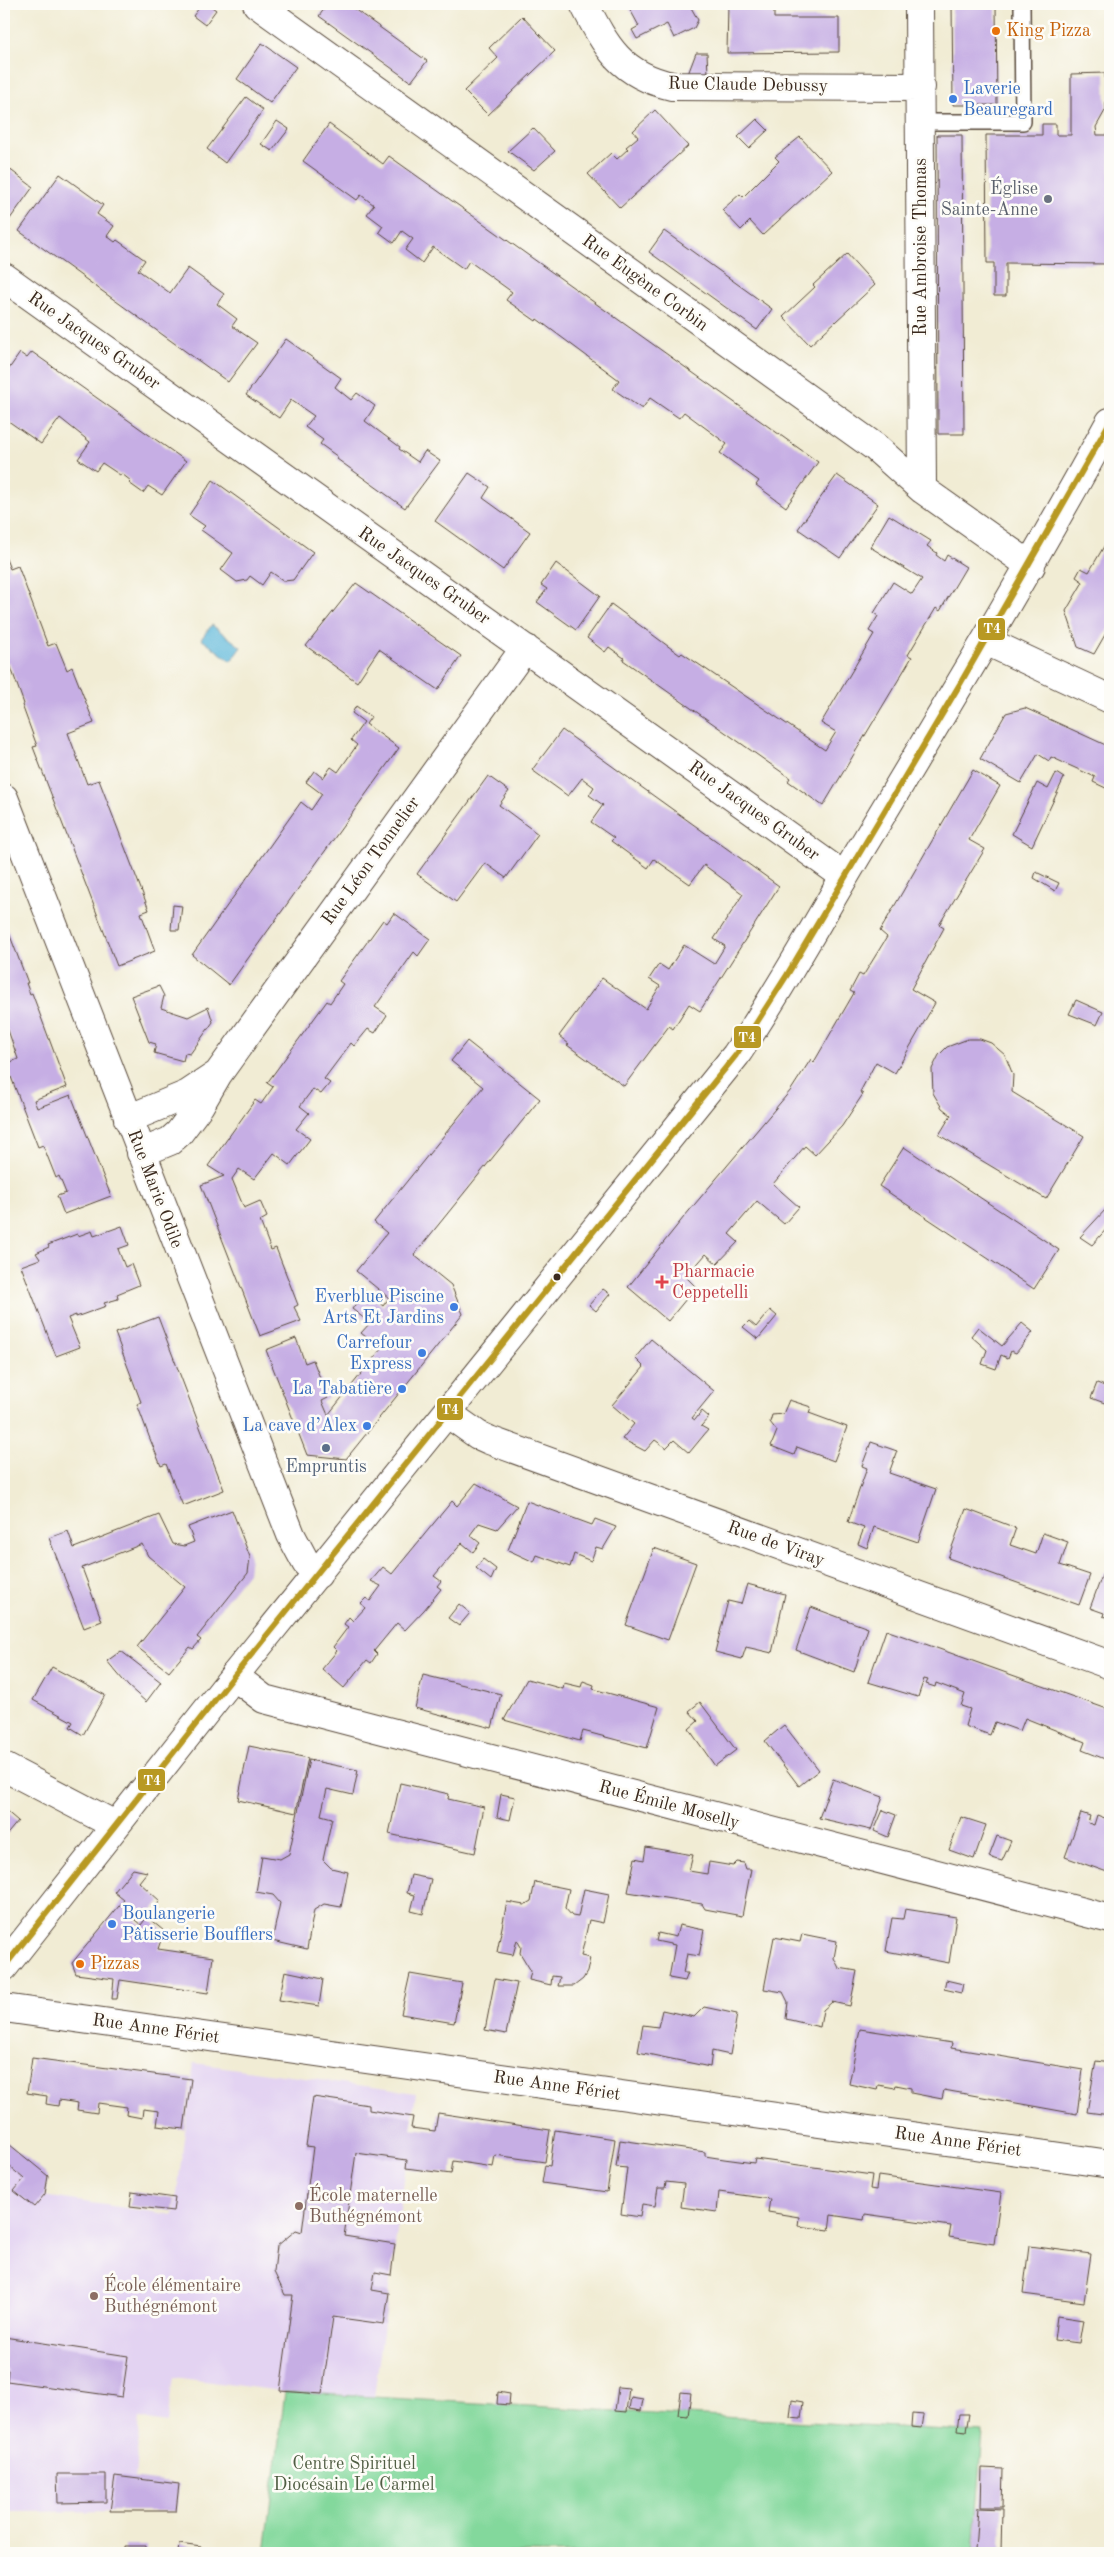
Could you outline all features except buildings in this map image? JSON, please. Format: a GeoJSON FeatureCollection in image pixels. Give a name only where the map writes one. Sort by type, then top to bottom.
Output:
{"type":"FeatureCollection","features":[{"type":"Feature","properties":{"kind":"street","name":"Rue Eugène Corbin"},"geometry":{"type":"LineString","coordinates":[[257,4],[874,446],[922,489],[1031,566]]}},
{"type":"Feature","properties":{"kind":"street","name":"Rue Claude Debussy"},"geometry":{"type":"LineString","coordinates":[[584,4],[609,50],[621,63],[655,83],[672,86],[921,87]]}},
{"type":"Feature","properties":{"kind":"street","name":"Rue Ambroise Thomas"},"geometry":{"type":"LineString","coordinates":[[919,4],[922,489]]}},
{"type":"Feature","properties":{"kind":"street","name":"Rue Jacques Gruber"},"geometry":{"type":"LineString","coordinates":[[5,279],[844,876]]}},
{"type":"Feature","properties":{"kind":"street"},"geometry":{"type":"LineString","coordinates":[[4,1967],[234,1676],[736,1055],[777,992],[844,876],[1031,566],[1110,422]]}},
{"type":"Feature","properties":{"kind":"street"},"geometry":{"type":"LineString","coordinates":[[986,642],[1110,699]]}},
{"type":"Feature","properties":{"kind":"street","name":"Rue Léon Tonnelier"},"geometry":{"type":"LineString","coordinates":[[141,1153],[170,1141],[179,1133],[200,1105],[218,1074],[525,648]]}},
{"type":"Feature","properties":{"kind":"street","name":"Rue Marie Odile"},"geometry":{"type":"LineString","coordinates":[[4,798],[291,1535],[306,1564],[318,1574]]}},
{"type":"Feature","properties":{"kind":"street","name":"Rue Léon Tonnelier"},"geometry":{"type":"LineString","coordinates":[[128,1119],[188,1094],[218,1074]]}},
{"type":"Feature","properties":{"kind":"street","name":"Rue de Viray"},"geometry":{"type":"LineString","coordinates":[[447,1413],[478,1435],[489,1440],[1110,1665]]}},
{"type":"Feature","properties":{"kind":"street","name":"Rue Émile Moselly"},"geometry":{"type":"LineString","coordinates":[[234,1676],[264,1699],[1110,1919]]}},
{"type":"Feature","properties":{"kind":"street"},"geometry":{"type":"LineString","coordinates":[[4,1767],[115,1825]]}},
{"type":"Feature","properties":{"kind":"street","name":"Rue Anne Fériet"},"geometry":{"type":"LineString","coordinates":[[4,2008],[1110,2164]]}},
{"type":"Feature","properties":{"kind":"lane"},"geometry":{"type":"LineString","coordinates":[[920,122],[1023,122],[1022,4]]}},
{"type":"Feature","properties":{"kind":"shaded area"},"geometry":{"type":"Polygon","coordinates":[[[194,2063],[416,2093],[374,2397],[280,2391],[173,2377],[167,2423],[140,2419],[132,2511],[4,2512],[4,2140],[23,2156],[43,2196],[174,2215],[194,2063]]]}},
{"type":"Feature","properties":{"kind":"green space","name":"Centre Spirituel Diocésain Le Carmel"},"geometry":{"type":"Polygon","coordinates":[[[285,2392],[983,2432],[974,2553],[265,2553],[285,2392]]]}},
{"type":"Feature","properties":{"kind":"water"},"geometry":{"type":"Polygon","coordinates":[[[212,625],[241,647],[231,661],[201,639],[212,625]]]}},
{"type":"Feature","properties":{"kind":"transit line","name":"T4"},"geometry":{"type":"LineString","coordinates":[[4,1967],[234,1676],[736,1055],[787,975],[960,684],[1110,422]]}},
{"type":"Feature","properties":{"kind":"place","name":"King Pizza"},"geometry":{"type":"Point","coordinates":[996,31]}},
{"type":"Feature","properties":{"kind":"place","name":"Laverie Beauregard"},"geometry":{"type":"Point","coordinates":[953,99]}},
{"type":"Feature","properties":{"kind":"place","name":"Église Sainte-Anne"},"geometry":{"type":"Point","coordinates":[1048,199]}},
{"type":"Feature","properties":{"kind":"place","name":"Pharmacie Ceppetelli"},"geometry":{"type":"Point","coordinates":[662,1282]}},
{"type":"Feature","properties":{"kind":"place","name":"Everblue Piscine Arts Et Jardins"},"geometry":{"type":"Point","coordinates":[454,1307]}},
{"type":"Feature","properties":{"kind":"place","name":"Carrefour Express"},"geometry":{"type":"Point","coordinates":[422,1353]}},
{"type":"Feature","properties":{"kind":"place","name":"La Tabatière"},"geometry":{"type":"Point","coordinates":[402,1389]}},
{"type":"Feature","properties":{"kind":"place","name":"La cave d’Alex"},"geometry":{"type":"Point","coordinates":[367,1426]}},
{"type":"Feature","properties":{"kind":"place","name":"Empruntis"},"geometry":{"type":"Point","coordinates":[326,1448]}},
{"type":"Feature","properties":{"kind":"place","name":"Boulangerie Pâtisserie Boufflers"},"geometry":{"type":"Point","coordinates":[112,1924]}},
{"type":"Feature","properties":{"kind":"place","name":"Pizzas"},"geometry":{"type":"Point","coordinates":[80,1964]}},
{"type":"Feature","properties":{"kind":"place","name":"École maternelle Buthégnémont"},"geometry":{"type":"Point","coordinates":[299,2206]}},
{"type":"Feature","properties":{"kind":"place","name":"École élémentaire Buthégnémont"},"geometry":{"type":"Point","coordinates":[94,2296]}}]}
